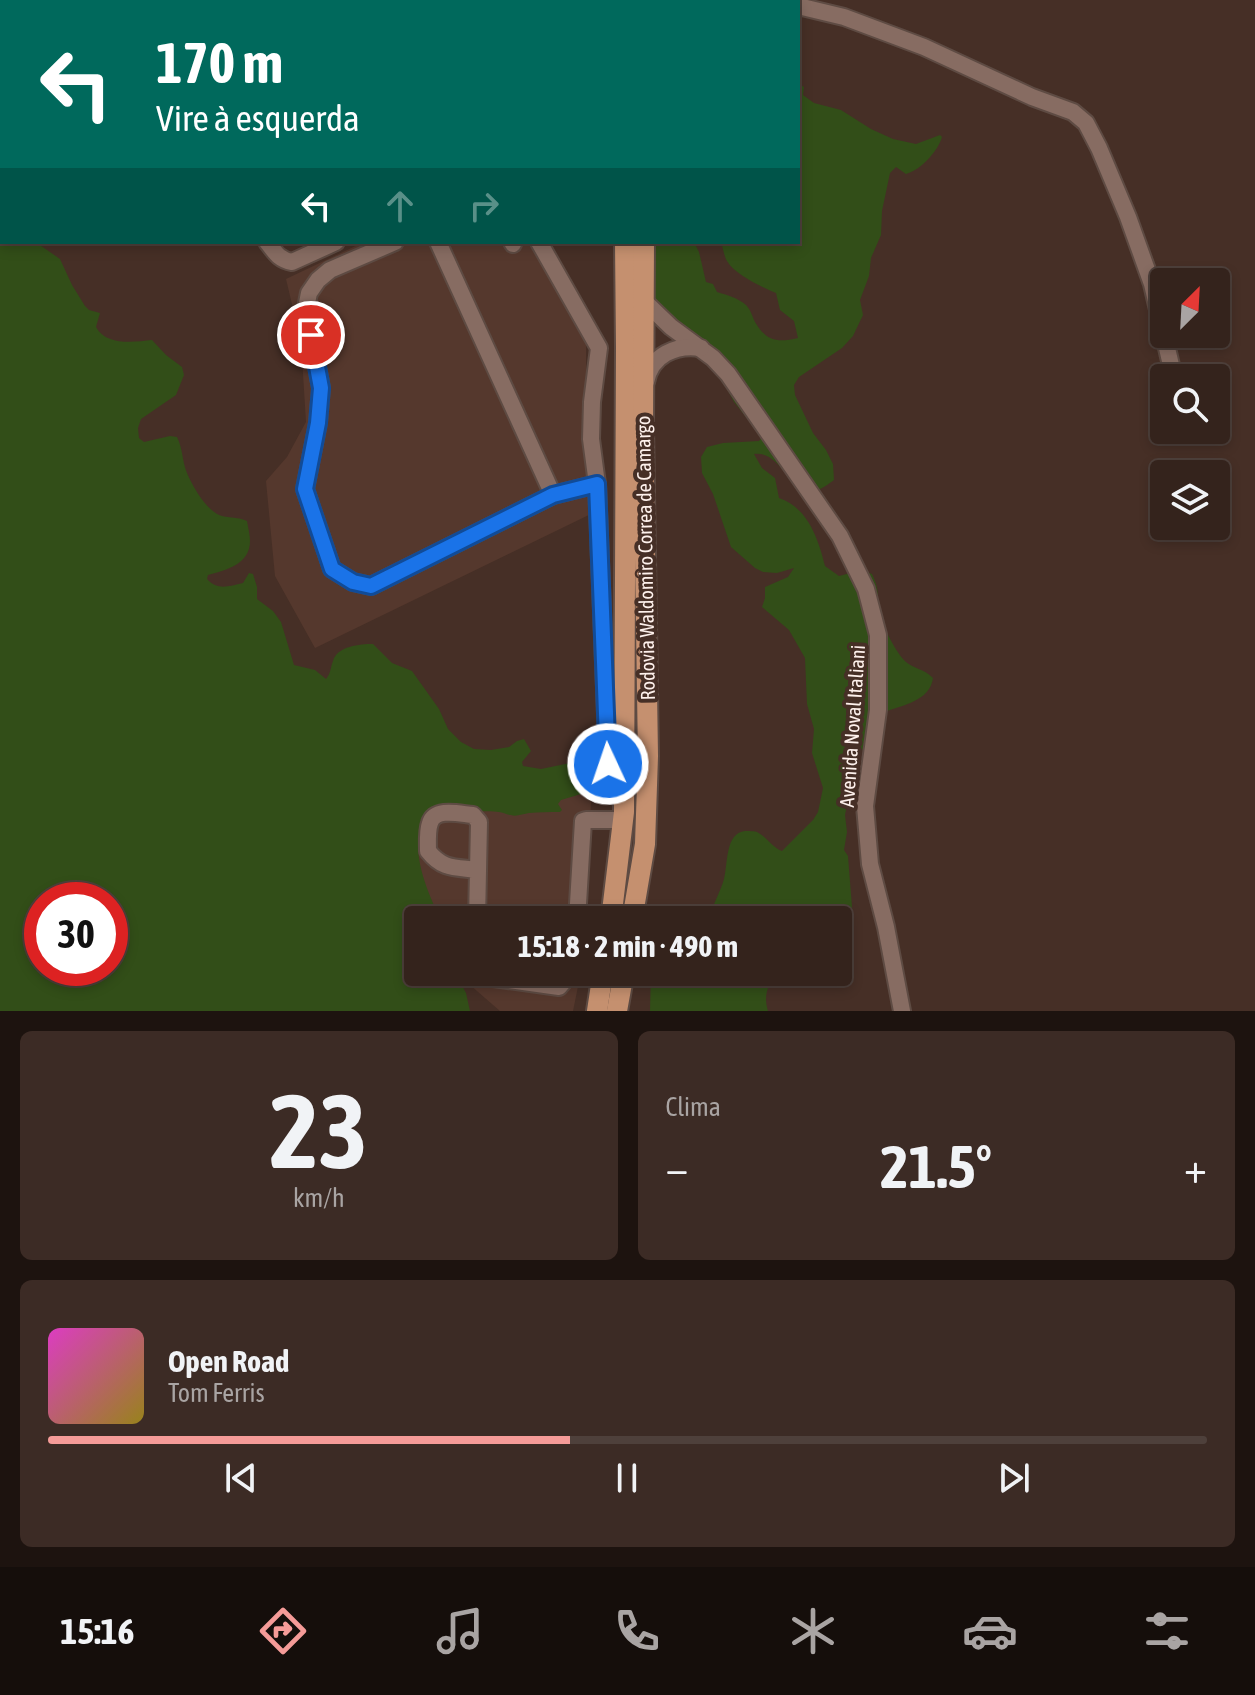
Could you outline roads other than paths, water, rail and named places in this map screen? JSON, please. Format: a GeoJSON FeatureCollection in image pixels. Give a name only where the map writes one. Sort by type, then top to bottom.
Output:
{"type":"FeatureCollection","features":[{"type":"Feature","properties":{"kind":"main road","name":"Rodovia Waldomiro Correa de Camargo"},"geometry":{"type":"LineString","coordinates":[[613,906],[624,816],[625,244]]}},
{"type":"Feature","properties":{"kind":"main road","name":"Rodovia Waldomiro Correa de Camargo"},"geometry":{"type":"LineString","coordinates":[[634,906],[645,844],[648,756],[644,244]]}},
{"type":"Feature","properties":{"kind":"main road"},"geometry":{"type":"LineString","coordinates":[[597,1011],[601,986]]}},
{"type":"Feature","properties":{"kind":"main road"},"geometry":{"type":"LineString","coordinates":[[617,1011],[621,986]]}},
{"type":"Feature","properties":{"kind":"street"},"geometry":{"type":"LineString","coordinates":[[800,6],[844,17],[924,47],[1032,97],[1073,112],[1086,123],[1128,217],[1147,271],[1170,364]]}},
{"type":"Feature","properties":{"kind":"street"},"geometry":{"type":"LineString","coordinates":[[268,244],[278,257],[292,262],[332,244]]}},
{"type":"Feature","properties":{"kind":"street"},"geometry":{"type":"LineString","coordinates":[[390,244],[330,270],[309,293],[306,308],[321,388],[318,423],[305,489],[332,569],[353,582],[371,586],[553,495],[597,484]]}},
{"type":"Feature","properties":{"kind":"street"},"geometry":{"type":"LineString","coordinates":[[439,244],[553,495]]}},
{"type":"Feature","properties":{"kind":"street"},"geometry":{"type":"LineString","coordinates":[[540,244],[599,348],[591,439],[597,484],[608,764],[624,816],[586,820],[582,824],[578,906]]}},
{"type":"Feature","properties":{"kind":"street","name":"Avenida Noval Italiani"},"geometry":{"type":"LineString","coordinates":[[644,301],[728,374],[840,536],[866,589],[878,635],[878,710],[865,806],[866,820],[870,864],[902,1011]]}},
{"type":"Feature","properties":{"kind":"street"},"geometry":{"type":"LineString","coordinates":[[644,391],[647,375],[663,354],[689,346],[702,349]]}},
{"type":"Feature","properties":{"kind":"street"},"geometry":{"type":"LineString","coordinates":[[599,348],[626,347]]}},
{"type":"Feature","properties":{"kind":"street"},"geometry":{"type":"LineString","coordinates":[[477,906],[478,870]]}}]}
